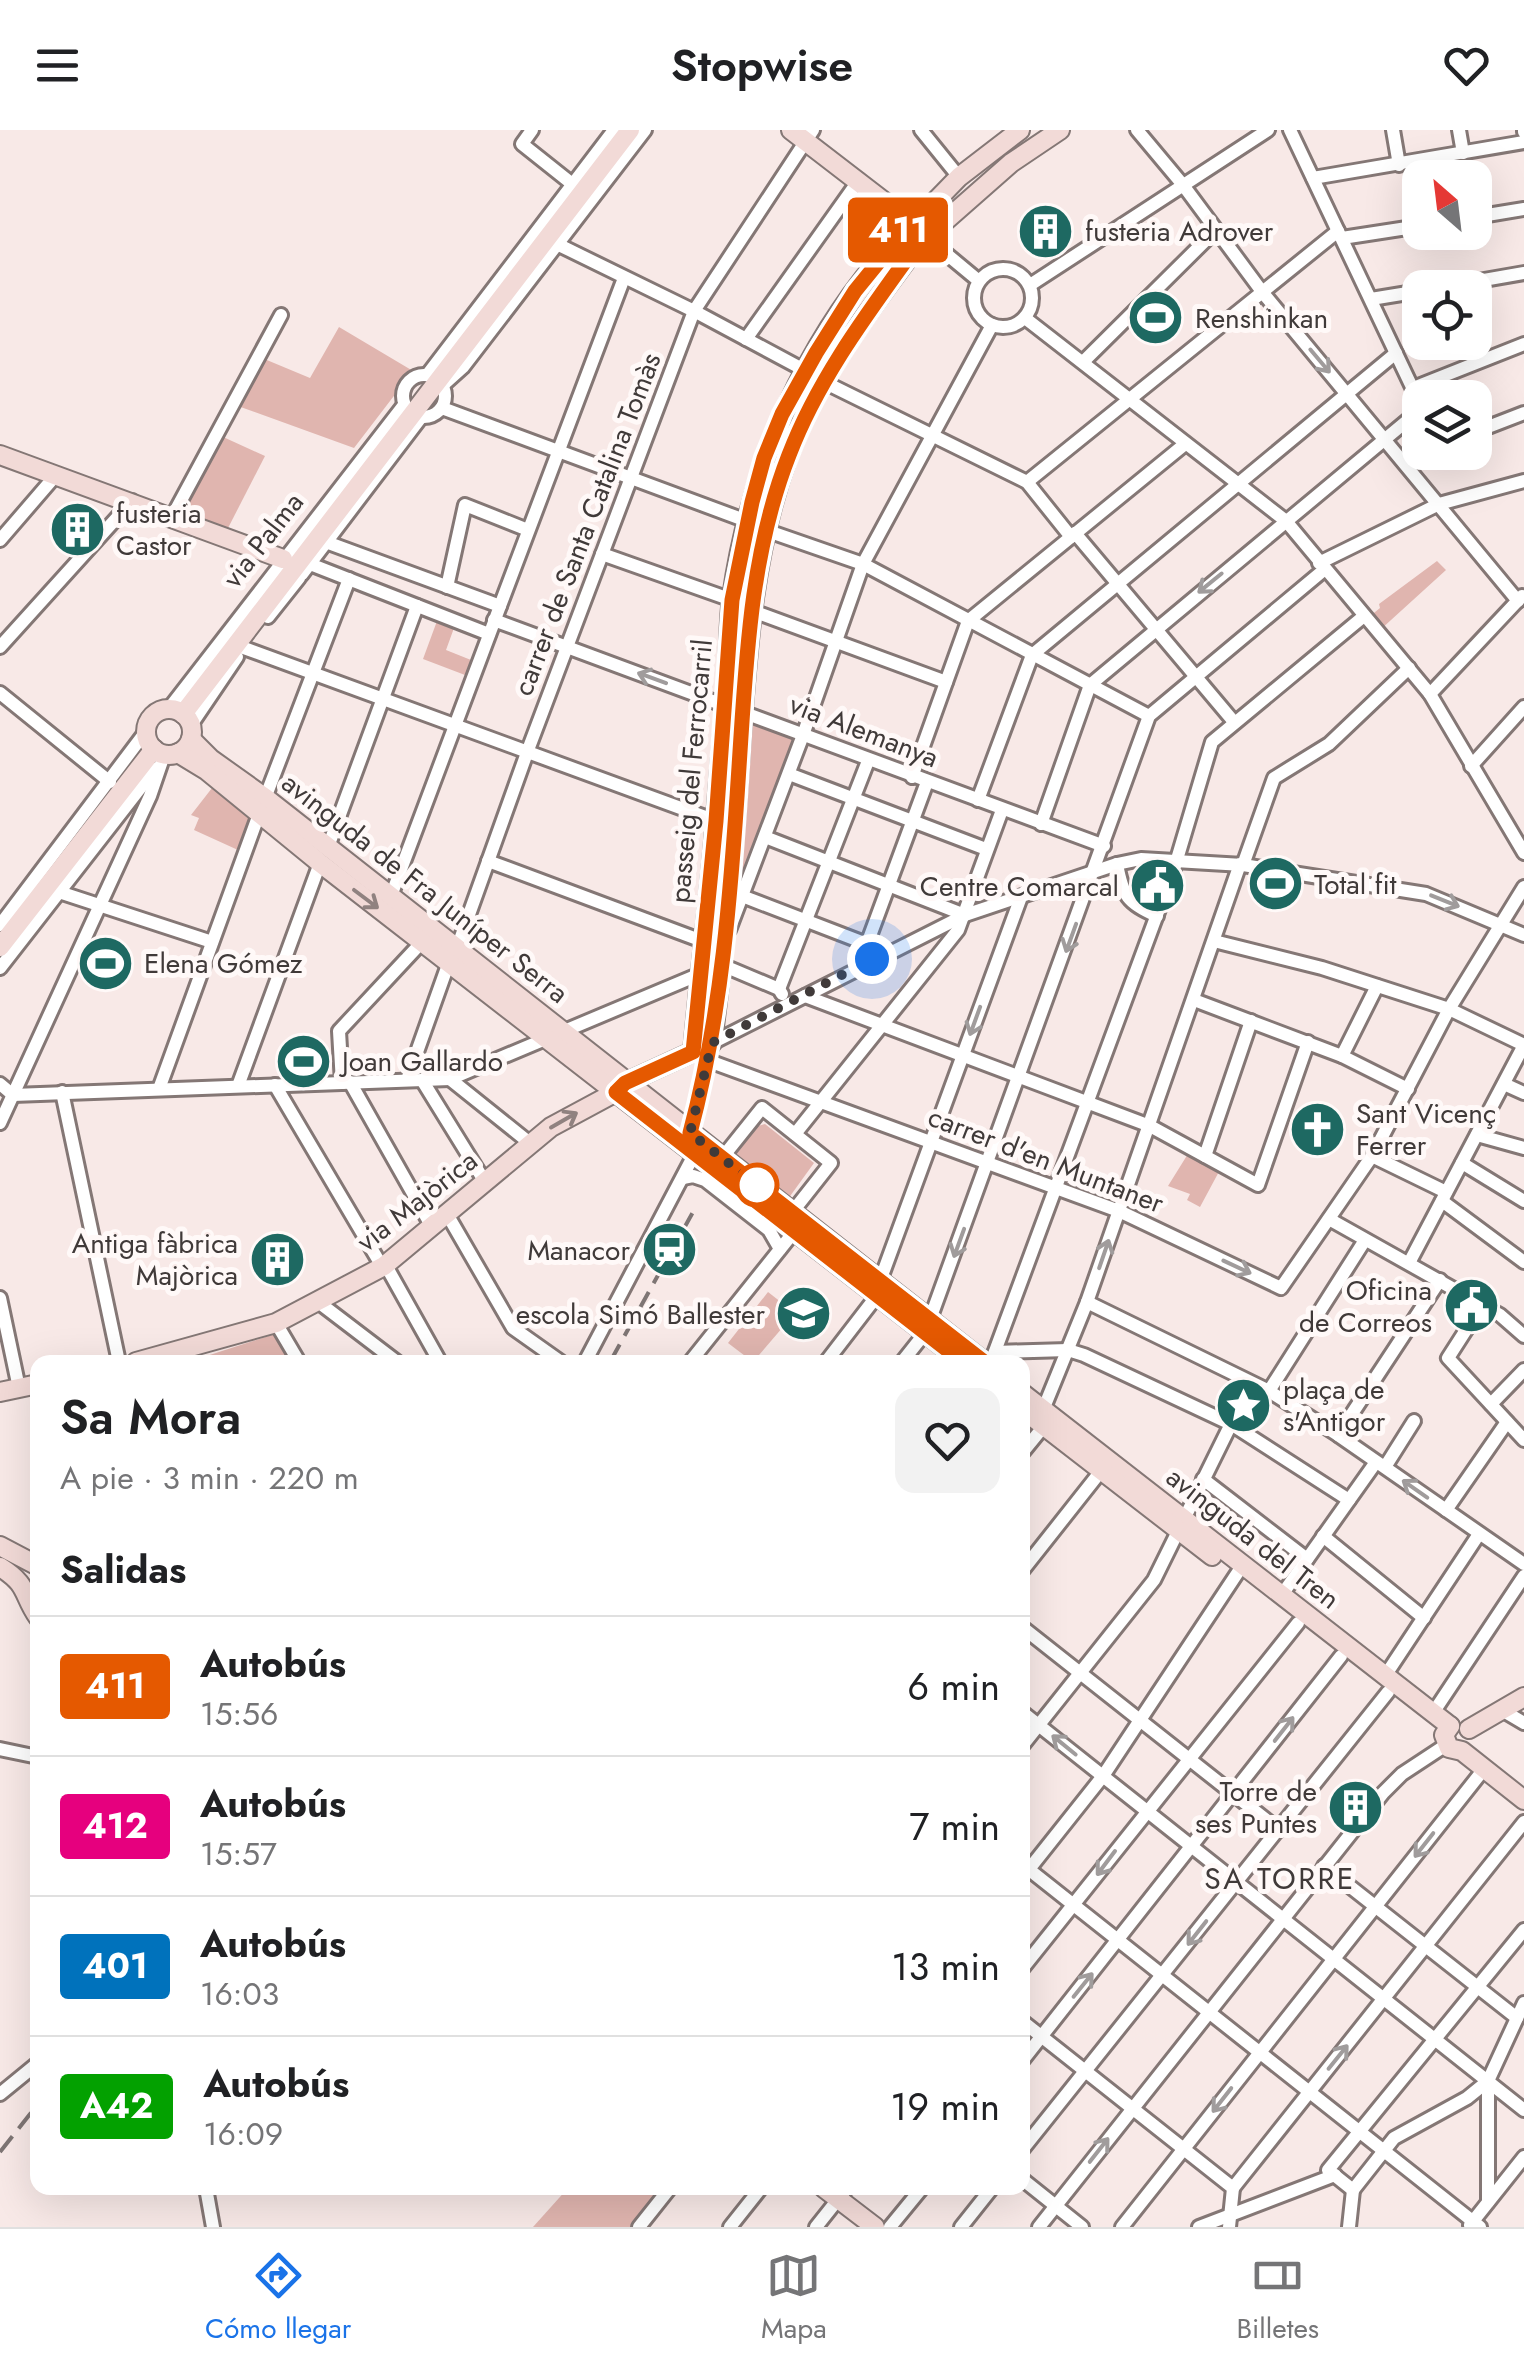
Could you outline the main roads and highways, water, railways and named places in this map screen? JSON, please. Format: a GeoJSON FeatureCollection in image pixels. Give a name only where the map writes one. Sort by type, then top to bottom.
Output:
{"type":"FeatureCollection","features":[{"type":"Feature","properties":{"kind":"main road"},"geometry":{"type":"LineString","coordinates":[[175,738],[284,583],[630,130]]}},
{"type":"Feature","properties":{"kind":"main road"},"geometry":{"type":"LineString","coordinates":[[924,213],[959,177],[1020,130]]}},
{"type":"Feature","properties":{"kind":"main road","name":"passeig del Ferrocarril"},"geometry":{"type":"LineString","coordinates":[[705,1052],[700,974],[716,821],[753,611],[758,558],[789,454],[824,382],[865,316],[928,240],[1010,163],[1060,130]]}},
{"type":"Feature","properties":{"kind":"main road"},"geometry":{"type":"LineString","coordinates":[[803,132],[904,216]]}},
{"type":"Feature","properties":{"kind":"main road"},"geometry":{"type":"LineString","coordinates":[[914,212],[930,216],[928,240],[908,247],[899,237],[904,216],[914,212]]}},
{"type":"Feature","properties":{"kind":"main road","name":"passeig del Ferrocarril"},"geometry":{"type":"LineString","coordinates":[[705,1052],[726,937],[732,600],[747,521],[764,458],[782,414],[840,311],[899,237]]}},
{"type":"Feature","properties":{"kind":"main road"},"geometry":{"type":"LineString","coordinates":[[0,455],[282,558]]}},
{"type":"Feature","properties":{"kind":"main road"},"geometry":{"type":"LineString","coordinates":[[154,715],[175,738],[146,730],[154,715]]}},
{"type":"Feature","properties":{"kind":"main road","name":"avinguda de Fra Juníper Serra"},"geometry":{"type":"LineString","coordinates":[[175,738],[206,770],[263,806],[422,942],[453,955]]}},
{"type":"Feature","properties":{"kind":"main road","name":"via Palma"},"geometry":{"type":"LineString","coordinates":[[0,947],[175,738]]}},
{"type":"Feature","properties":{"kind":"main road","name":"avinguda de Fra Juníper Serra"},"geometry":{"type":"LineString","coordinates":[[324,855],[391,896],[453,955],[690,1144]]}},
{"type":"Feature","properties":{"kind":"main road","name":"via Majòrica"},"geometry":{"type":"LineString","coordinates":[[161,1355],[276,1323],[384,1266],[552,1127],[620,1087],[705,1052]]}},
{"type":"Feature","properties":{"kind":"main road"},"geometry":{"type":"LineString","coordinates":[[690,1144],[722,1158],[793,1222]]}},
{"type":"Feature","properties":{"kind":"main road"},"geometry":{"type":"LineString","coordinates":[[690,1144],[928,1327],[956,1355]]}},
{"type":"Feature","properties":{"kind":"main road"},"geometry":{"type":"LineString","coordinates":[[928,1327],[982,1355]]}},
{"type":"Feature","properties":{"kind":"main road"},"geometry":{"type":"LineString","coordinates":[[0,1392],[28,1386]]}},
{"type":"Feature","properties":{"kind":"main road","name":"avinguda del Tren"},"geometry":{"type":"LineString","coordinates":[[1030,1402],[1102,1471],[1181,1525]]}},
{"type":"Feature","properties":{"kind":"main road","name":"avinguda del Tren"},"geometry":{"type":"LineString","coordinates":[[1030,1413],[1044,1418],[1239,1570],[1341,1656],[1433,1713],[1457,1738]]}},
{"type":"Feature","properties":{"kind":"main road"},"geometry":{"type":"LineString","coordinates":[[0,1546],[30,1562]]}},
{"type":"Feature","properties":{"kind":"main road"},"geometry":{"type":"LineString","coordinates":[[0,1568],[30,1584]]}},
{"type":"Feature","properties":{"kind":"main road","name":"avinguda del Tren"},"geometry":{"type":"LineString","coordinates":[[1239,1570],[1282,1596],[1457,1738]]}},
{"type":"Feature","properties":{"kind":"main road"},"geometry":{"type":"LineString","coordinates":[[1457,1738],[1524,1697]]}},
{"type":"Feature","properties":{"kind":"main road"},"geometry":{"type":"LineString","coordinates":[[1457,1738],[1484,1769],[1524,1800]]}},
{"type":"Feature","properties":{"kind":"main road"},"geometry":{"type":"LineString","coordinates":[[1457,1738],[1524,1785]]}},
{"type":"Feature","properties":{"kind":"main road"},"geometry":{"type":"LineString","coordinates":[[841,2195],[876,2227]]}},
{"type":"Feature","properties":{"kind":"railway"},"geometry":{"type":"LineString","coordinates":[[614,1355],[693,1212]]}},
{"type":"Feature","properties":{"kind":"railway"},"geometry":{"type":"LineString","coordinates":[[0,2152],[30,2114]]}},
{"type":"Feature","properties":{"kind":"place","name":"fusteria Adrover"},"geometry":{"type":"Point","coordinates":[1046,231]}},
{"type":"Feature","properties":{"kind":"place","name":"Renshinkan"},"geometry":{"type":"Point","coordinates":[1156,318]}},
{"type":"Feature","properties":{"kind":"place","name":"fusteria Castor"},"geometry":{"type":"Point","coordinates":[77,529]}},
{"type":"Feature","properties":{"kind":"place","name":"Total fit"},"geometry":{"type":"Point","coordinates":[1275,884]}},
{"type":"Feature","properties":{"kind":"place","name":"Centre Comarcal"},"geometry":{"type":"Point","coordinates":[1158,886]}},
{"type":"Feature","properties":{"kind":"place","name":"Elena Gómez"},"geometry":{"type":"Point","coordinates":[105,963]}},
{"type":"Feature","properties":{"kind":"place","name":"Joan Gallardo"},"geometry":{"type":"Point","coordinates":[303,1061]}},
{"type":"Feature","properties":{"kind":"place","name":"Sant Vicenç Ferrer"},"geometry":{"type":"Point","coordinates":[1317,1129]}},
{"type":"Feature","properties":{"kind":"place","name":"Manacor"},"geometry":{"type":"Point","coordinates":[669,1250]}},
{"type":"Feature","properties":{"kind":"place","name":"Antiga fàbrica Majòrica"},"geometry":{"type":"Point","coordinates":[277,1259]}},
{"type":"Feature","properties":{"kind":"place","name":"Oficina de Correos"},"geometry":{"type":"Point","coordinates":[1471,1306]}},
{"type":"Feature","properties":{"kind":"place","name":"escola Simó Ballester"},"geometry":{"type":"Point","coordinates":[804,1314]}},
{"type":"Feature","properties":{"kind":"place","name":"plaça de s'Antigor"},"geometry":{"type":"Point","coordinates":[1244,1405]}},
{"type":"Feature","properties":{"kind":"place","name":"Torre de ses Puntes"},"geometry":{"type":"Point","coordinates":[1356,1807]}},
{"type":"Feature","properties":{"kind":"district","name":"SA TORRE"},"geometry":{"type":"Point","coordinates":[1280,1878]}}]}
